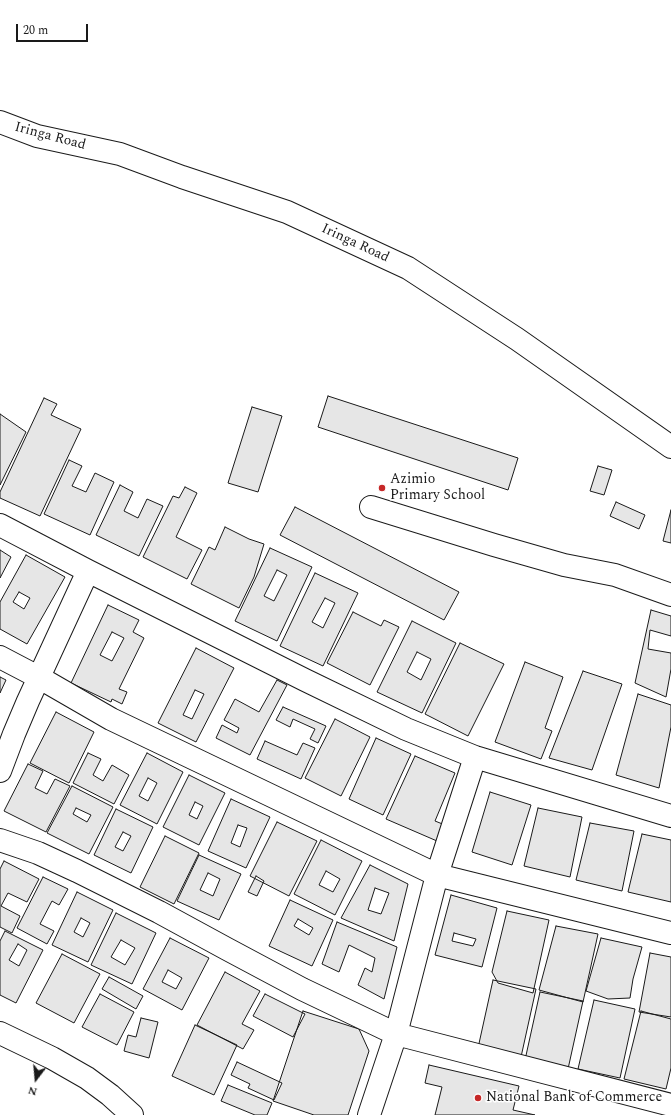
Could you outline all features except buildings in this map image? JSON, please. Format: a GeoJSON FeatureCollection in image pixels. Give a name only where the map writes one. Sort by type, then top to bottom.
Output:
{"type":"FeatureCollection","features":[{"type":"Feature","properties":{"kind":"main road","name":"Iringa Road"},"geometry":{"type":"LineString","coordinates":[[0,122],[37,136],[120,154],[182,177],[287,212],[408,268],[517,339],[671,447]]}},
{"type":"Feature","properties":{"kind":"main road"},"geometry":{"type":"LineString","coordinates":[[371,507],[515,551],[564,564],[615,575],[671,595]]}},
{"type":"Feature","properties":{"kind":"main road"},"geometry":{"type":"LineString","coordinates":[[0,525],[88,571],[406,730],[475,758],[671,816]]}},
{"type":"Feature","properties":{"kind":"main road"},"geometry":{"type":"LineString","coordinates":[[0,772],[14,734],[88,571]]}},
{"type":"Feature","properties":{"kind":"main road"},"geometry":{"type":"LineString","coordinates":[[0,657],[111,719],[437,874],[671,933]]}},
{"type":"Feature","properties":{"kind":"main road"},"geometry":{"type":"LineString","coordinates":[[369,1115],[396,1034],[437,874],[475,758]]}},
{"type":"Feature","properties":{"kind":"main road"},"geometry":{"type":"LineString","coordinates":[[0,840],[38,853],[77,871],[159,912],[302,988],[396,1034],[671,1104]]}},
{"type":"Feature","properties":{"kind":"main road"},"geometry":{"type":"LineString","coordinates":[[0,1033],[52,1058],[87,1078],[110,1095],[132,1115]]}},
{"type":"Feature","properties":{"kind":"place","name":"Azimio Primary School"},"geometry":{"type":"Point","coordinates":[382,488]}},
{"type":"Feature","properties":{"kind":"place","name":"National Bank of Commerce"},"geometry":{"type":"Point","coordinates":[478,1098]}}]}
